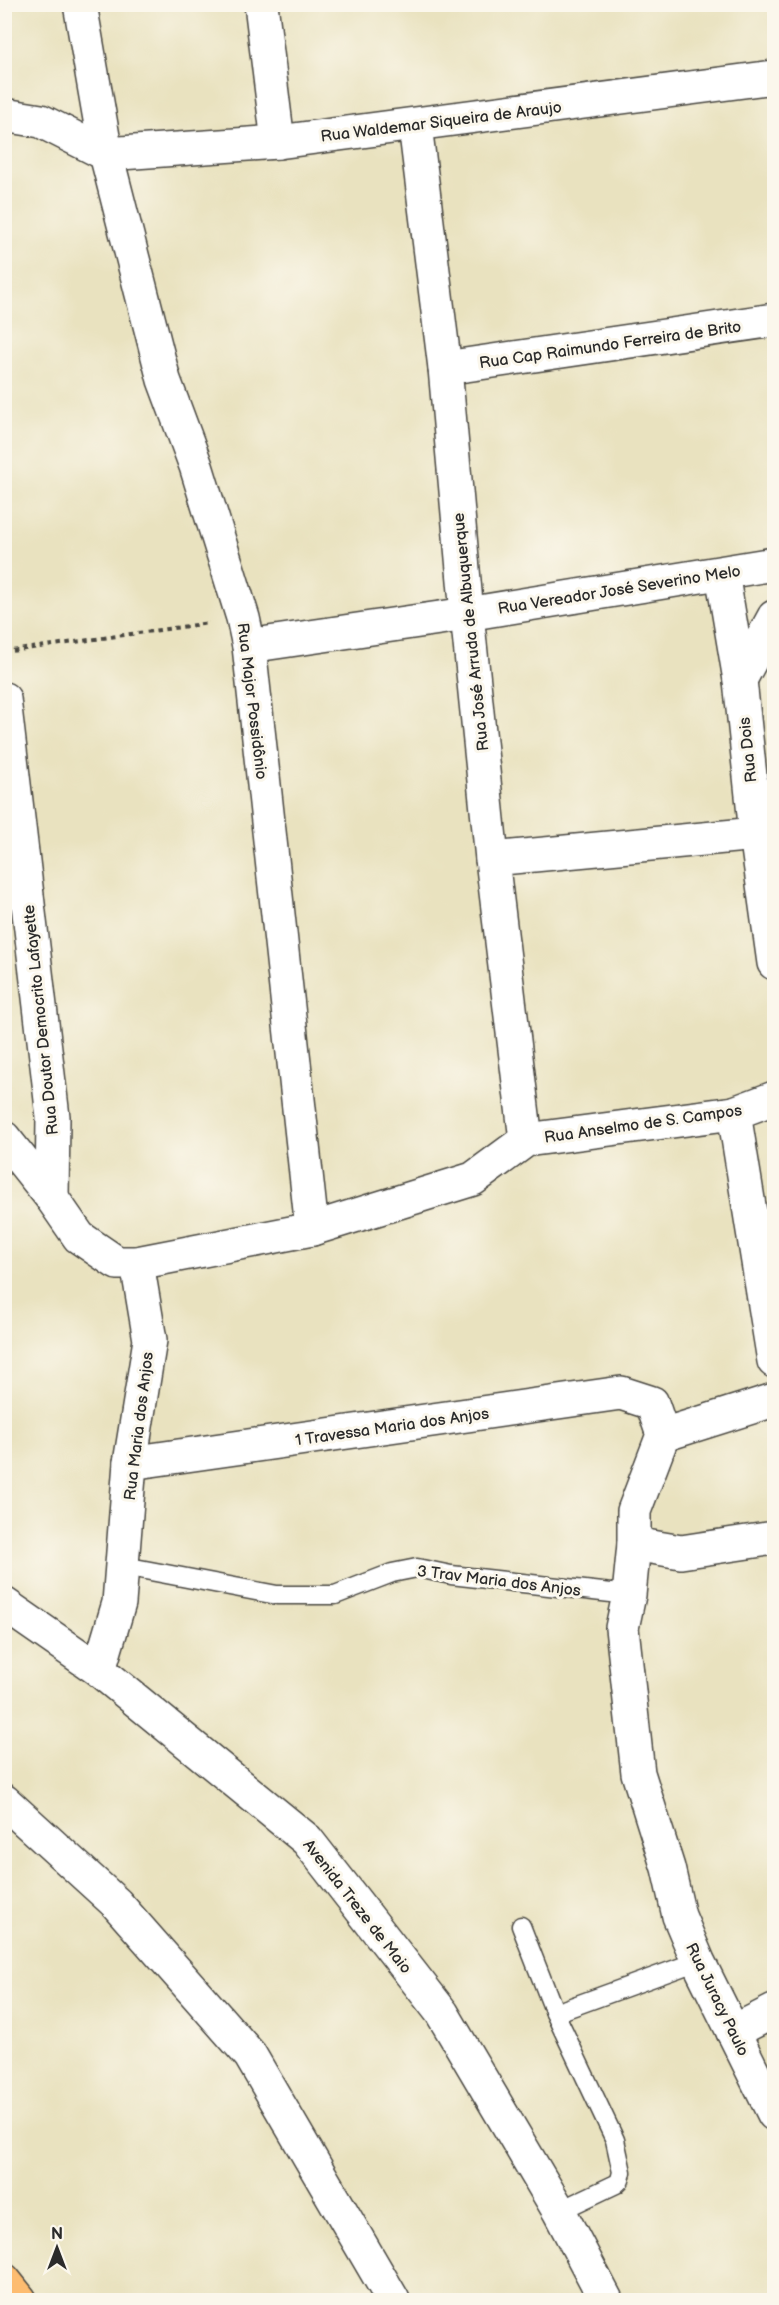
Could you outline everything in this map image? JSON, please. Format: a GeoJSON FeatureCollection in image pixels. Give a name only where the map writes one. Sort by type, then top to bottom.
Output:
{"type":"FeatureCollection","features":[{"type":"Feature","properties":{"kind":"main road"},"geometry":{"type":"LineString","coordinates":[[4,2280],[20,2301]]}},
{"type":"Feature","properties":{"kind":"street","name":"Rua Major Possidônio"},"geometry":{"type":"LineString","coordinates":[[80,4],[106,154],[164,380],[196,466],[246,632],[312,1229]]}},
{"type":"Feature","properties":{"kind":"street"},"geometry":{"type":"LineString","coordinates":[[261,4],[278,142]]}},
{"type":"Feature","properties":{"kind":"street","name":"Rua Waldemar Siqueira de Araujo"},"geometry":{"type":"LineString","coordinates":[[106,154],[278,142],[774,77]]}},
{"type":"Feature","properties":{"kind":"street"},"geometry":{"type":"LineString","coordinates":[[4,115],[41,121],[106,154]]}},
{"type":"Feature","properties":{"kind":"street","name":"Rua José Arruda de Albuquerque"},"geometry":{"type":"LineString","coordinates":[[415,125],[445,368],[492,859],[526,1140]]}},
{"type":"Feature","properties":{"kind":"street","name":"Rua Cap Raimundo Ferreira de Brito"},"geometry":{"type":"LineString","coordinates":[[445,368],[774,320]]}},
{"type":"Feature","properties":{"kind":"street","name":"Rua Vereador José Severino Melo"},"geometry":{"type":"LineString","coordinates":[[246,632],[467,614],[774,564]]}},
{"type":"Feature","properties":{"kind":"street","name":"Rua Dois"},"geometry":{"type":"LineString","coordinates":[[722,573],[740,680],[756,834],[774,963]]}},
{"type":"Feature","properties":{"kind":"street"},"geometry":{"type":"LineString","coordinates":[[740,680],[774,617]]}},
{"type":"Feature","properties":{"kind":"street","name":"Rua Doutor Democrito Lafayette"},"geometry":{"type":"LineString","coordinates":[[4,699],[53,1117],[52,1198]]}},
{"type":"Feature","properties":{"kind":"street"},"geometry":{"type":"LineString","coordinates":[[492,859],[756,834]]}},
{"type":"Feature","properties":{"kind":"street","name":"Rua Anselmo de S. Campos"},"geometry":{"type":"LineString","coordinates":[[137,1263],[312,1229],[473,1179],[526,1140],[734,1113],[774,1098]]}},
{"type":"Feature","properties":{"kind":"street"},"geometry":{"type":"LineString","coordinates":[[734,1113],[774,1361]]}},
{"type":"Feature","properties":{"kind":"street"},"geometry":{"type":"LineString","coordinates":[[4,1138],[52,1198],[79,1237],[117,1263],[137,1263]]}},
{"type":"Feature","properties":{"kind":"street","name":"Rua Maria dos Anjos"},"geometry":{"type":"LineString","coordinates":[[99,1670],[119,1604],[124,1566],[130,1463],[150,1340],[137,1263]]}},
{"type":"Feature","properties":{"kind":"street","name":"1 Travessa Maria dos Anjos"},"geometry":{"type":"LineString","coordinates":[[130,1463],[621,1393],[652,1403],[663,1435]]}},
{"type":"Feature","properties":{"kind":"street"},"geometry":{"type":"LineString","coordinates":[[663,1435],[774,1400]]}},
{"type":"Feature","properties":{"kind":"street","name":"Rua Juracy Paulo"},"geometry":{"type":"LineString","coordinates":[[663,1435],[634,1511],[634,1544],[622,1628],[638,1773],[668,1868],[679,1916],[698,1961],[774,2114]]}},
{"type":"Feature","properties":{"kind":"street"},"geometry":{"type":"LineString","coordinates":[[634,1544],[681,1552],[774,1538]]}},
{"type":"Feature","properties":{"kind":"street","name":"Avenida Treze de Maio"},"geometry":{"type":"LineString","coordinates":[[4,1604],[99,1670],[307,1840],[442,2013],[559,2211],[606,2301]]}},
{"type":"Feature","properties":{"kind":"street"},"geometry":{"type":"LineString","coordinates":[[4,1801],[116,1904],[250,2055],[393,2301]]}},
{"type":"Feature","properties":{"kind":"street"},"geometry":{"type":"LineString","coordinates":[[733,2032],[774,2011]]}},
{"type":"Feature","properties":{"kind":"lane","name":"3 Trav Maria dos Anjos"},"geometry":{"type":"LineString","coordinates":[[124,1566],[277,1595],[334,1595],[392,1573],[417,1568],[451,1575],[628,1595]]}},
{"type":"Feature","properties":{"kind":"lane"},"geometry":{"type":"LineString","coordinates":[[521,1926],[555,2013],[615,2140],[622,2172],[616,2184],[559,2211]]}},
{"type":"Feature","properties":{"kind":"lane"},"geometry":{"type":"LineString","coordinates":[[555,2013],[698,1961]]}},
{"type":"Feature","properties":{"kind":"path"},"geometry":{"type":"LineString","coordinates":[[4,652],[246,632]]}}]}
